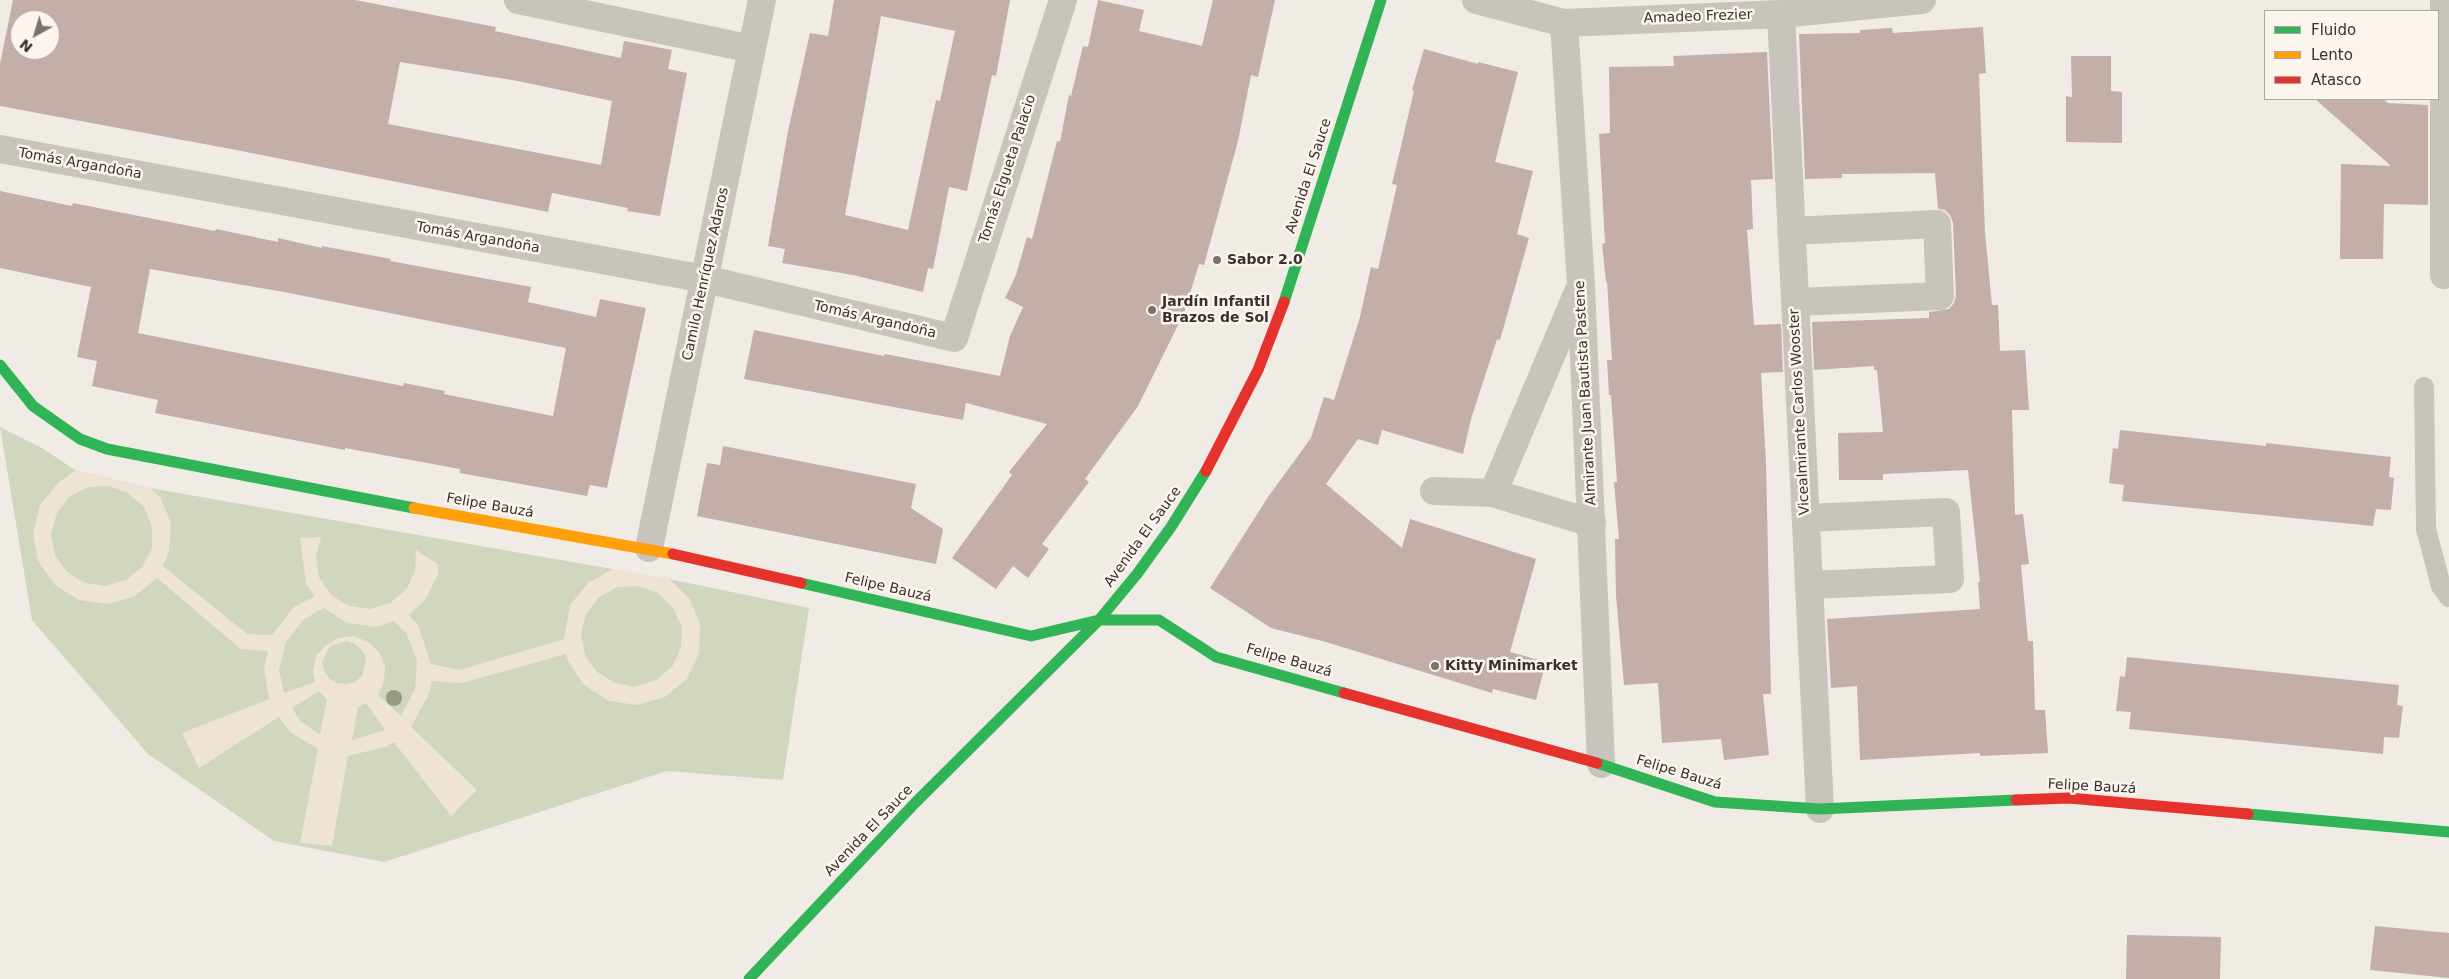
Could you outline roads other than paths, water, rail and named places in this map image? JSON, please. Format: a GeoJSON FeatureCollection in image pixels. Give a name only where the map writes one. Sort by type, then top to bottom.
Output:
{"type":"FeatureCollection","features":[{"type":"Feature","properties":{"kind":"street"},"geometry":{"type":"LineString","coordinates":[[518,0],[752,49]]}},
{"type":"Feature","properties":{"kind":"street","name":"Camilo Henríquez Adaros"},"geometry":{"type":"LineString","coordinates":[[649,548],[762,0]]}},
{"type":"Feature","properties":{"kind":"street","name":"Tomás Elgueta Palacio"},"geometry":{"type":"LineString","coordinates":[[954,338],[1063,0]]}},
{"type":"Feature","properties":{"kind":"street","name":"Avenida El Sauce"},"geometry":{"type":"LineString","coordinates":[[749,979],[915,804],[1099,620],[1172,527],[1203,477],[1232,424],[1258,370],[1280,313],[1381,0]]}},
{"type":"Feature","properties":{"kind":"street","name":"Amadeo Frezier"},"geometry":{"type":"LineString","coordinates":[[1476,0],[1564,23],[1781,14],[1922,0]]}},
{"type":"Feature","properties":{"kind":"street"},"geometry":{"type":"LineString","coordinates":[[2444,0],[2444,275]]}},
{"type":"Feature","properties":{"kind":"street","name":"Vicealmirante Carlos Wooster"},"geometry":{"type":"LineString","coordinates":[[1781,14],[1820,810]]}},
{"type":"Feature","properties":{"kind":"street","name":"Almirante Juan Bautista Pastene"},"geometry":{"type":"LineString","coordinates":[[1564,23],[1581,285],[1601,764]]}},
{"type":"Feature","properties":{"kind":"street","name":"Tomás Argandoña"},"geometry":{"type":"LineString","coordinates":[[0,149],[704,279],[954,338]]}},
{"type":"Feature","properties":{"kind":"street"},"geometry":{"type":"LineString","coordinates":[[1791,231],[1937,224],[1940,296],[1795,302]]}},
{"type":"Feature","properties":{"kind":"street"},"geometry":{"type":"LineString","coordinates":[[1493,493],[1581,285]]}},
{"type":"Feature","properties":{"kind":"street","name":"Felipe Bauzá"},"geometry":{"type":"LineString","coordinates":[[0,365],[14,385],[33,406],[56,424],[98,446],[135,456],[458,516],[649,548],[1031,636],[1099,620],[1158,620],[1216,657],[1601,764],[1715,802],[1820,810],[2070,798],[2449,832]]}},
{"type":"Feature","properties":{"kind":"street"},"geometry":{"type":"LineString","coordinates":[[1434,491],[1493,493],[1592,523]]}},
{"type":"Feature","properties":{"kind":"street"},"geometry":{"type":"LineString","coordinates":[[1806,518],[1946,512],[1950,579],[1809,585]]}},
{"type":"Feature","properties":{"kind":"lane"},"geometry":{"type":"LineString","coordinates":[[2424,387],[2426,529],[2441,586],[2449,597]]}},
{"type":"Feature","properties":{"kind":"place","name":"Sabor 2.0"},"geometry":{"type":"Point","coordinates":[1217,260]}},
{"type":"Feature","properties":{"kind":"place","name":"Jardín Infantil Brazos de Sol"},"geometry":{"type":"Point","coordinates":[1152,310]}},
{"type":"Feature","properties":{"kind":"place","name":"Kitty Minimarket"},"geometry":{"type":"Point","coordinates":[1435,666]}}]}
